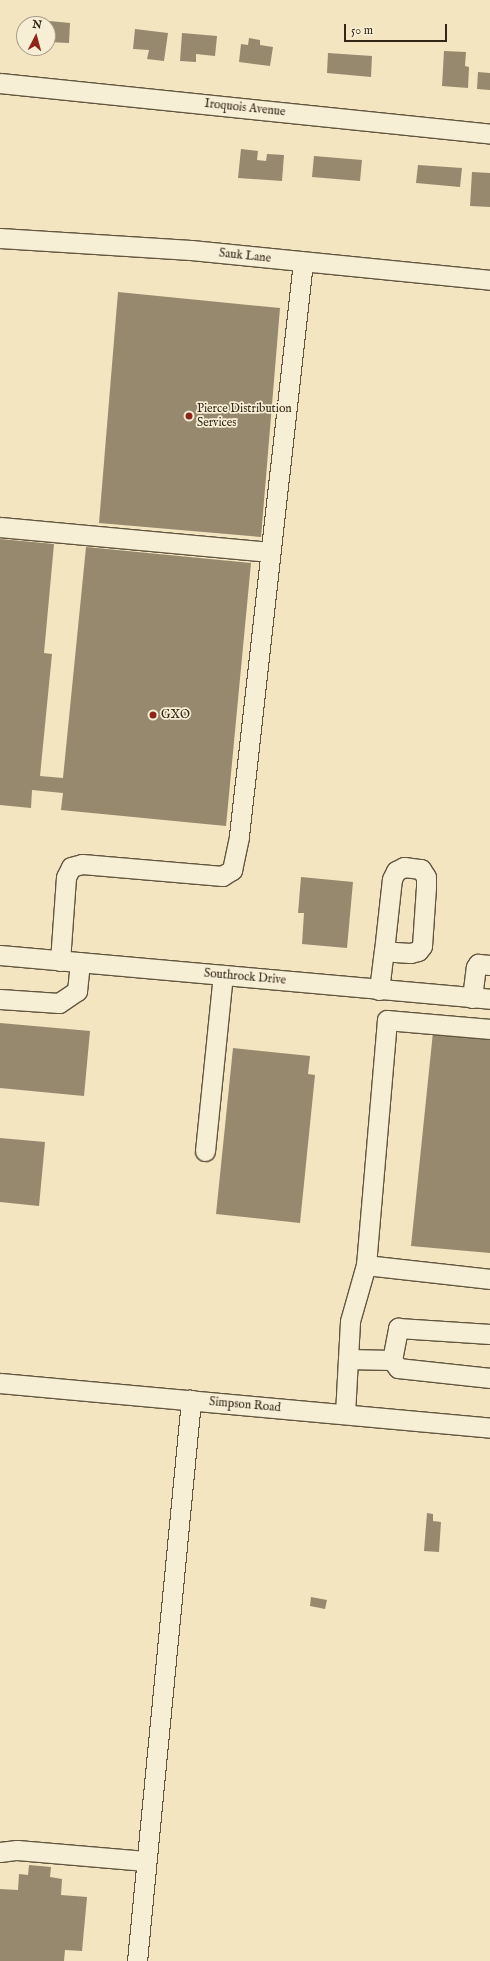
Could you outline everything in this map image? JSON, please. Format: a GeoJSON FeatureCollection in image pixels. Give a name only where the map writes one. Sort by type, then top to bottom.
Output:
{"type":"FeatureCollection","features":[{"type":"Feature","properties":{"kind":"street","name":"Iroquois Avenue"},"geometry":{"type":"LineString","coordinates":[[0,83],[490,134]]}},
{"type":"Feature","properties":{"kind":"street","name":"Sauk Lane"},"geometry":{"type":"LineString","coordinates":[[0,238],[191,250],[490,280]]}},
{"type":"Feature","properties":{"kind":"street"},"geometry":{"type":"LineString","coordinates":[[60,961],[66,877],[71,867],[82,864],[222,876],[232,870],[239,836],[269,552],[303,262]]}},
{"type":"Feature","properties":{"kind":"street"},"geometry":{"type":"LineString","coordinates":[[0,527],[269,552]]}},
{"type":"Feature","properties":{"kind":"street"},"geometry":{"type":"LineString","coordinates":[[380,990],[384,951]]}},
{"type":"Feature","properties":{"kind":"street","name":"Southrock Drive"},"geometry":{"type":"LineString","coordinates":[[0,955],[481,999]]}},
{"type":"Feature","properties":{"kind":"street"},"geometry":{"type":"LineString","coordinates":[[0,999],[59,1003],[77,991],[80,962]]}},
{"type":"Feature","properties":{"kind":"street"},"geometry":{"type":"LineString","coordinates":[[481,999],[476,967],[478,964],[490,965]]}},
{"type":"Feature","properties":{"kind":"street"},"geometry":{"type":"LineString","coordinates":[[205,1151],[223,975]]}},
{"type":"Feature","properties":{"kind":"street"},"geometry":{"type":"LineString","coordinates":[[345,1414],[350,1321],[366,1265],[387,1020],[490,1029]]}},
{"type":"Feature","properties":{"kind":"street"},"geometry":{"type":"LineString","coordinates":[[366,1265],[490,1279]]}},
{"type":"Feature","properties":{"kind":"street"},"geometry":{"type":"LineString","coordinates":[[490,1334],[398,1328],[392,1360],[398,1368],[490,1378]]}},
{"type":"Feature","properties":{"kind":"street"},"geometry":{"type":"LineString","coordinates":[[348,1359],[392,1360]]}},
{"type":"Feature","properties":{"kind":"street","name":"Simpson Road"},"geometry":{"type":"LineString","coordinates":[[0,1383],[490,1428]]}},
{"type":"Feature","properties":{"kind":"street"},"geometry":{"type":"LineString","coordinates":[[137,1961],[191,1400]]}},
{"type":"Feature","properties":{"kind":"street"},"geometry":{"type":"LineString","coordinates":[[0,1852],[17,1850],[146,1861]]}},
{"type":"Feature","properties":{"kind":"building"},"geometry":{"type":"Polygon","coordinates":[[[56,22],[70,23],[69,43],[56,42],[56,22]]]}},
{"type":"Feature","properties":{"kind":"building"},"geometry":{"type":"Polygon","coordinates":[[[135,29],[168,33],[164,61],[147,59],[149,50],[133,49],[135,29]]]}},
{"type":"Feature","properties":{"kind":"building"},"geometry":{"type":"Polygon","coordinates":[[[182,33],[217,36],[215,56],[196,54],[196,62],[180,61],[182,33]]]}},
{"type":"Feature","properties":{"kind":"building"},"geometry":{"type":"Polygon","coordinates":[[[249,38],[260,40],[260,45],[273,47],[270,66],[239,62],[241,44],[248,45],[249,38]]]}},
{"type":"Feature","properties":{"kind":"building"},"geometry":{"type":"Polygon","coordinates":[[[444,51],[466,52],[465,66],[469,67],[468,88],[442,86],[444,51]]]}},
{"type":"Feature","properties":{"kind":"building"},"geometry":{"type":"Polygon","coordinates":[[[328,53],[372,56],[371,77],[327,73],[328,53]]]}},
{"type":"Feature","properties":{"kind":"building"},"geometry":{"type":"Polygon","coordinates":[[[478,72],[490,73],[490,90],[477,89],[478,72]]]}},
{"type":"Feature","properties":{"kind":"building"},"geometry":{"type":"Polygon","coordinates":[[[241,149],[258,151],[257,160],[266,161],[267,154],[284,155],[282,181],[238,178],[241,149]]]}},
{"type":"Feature","properties":{"kind":"building"},"geometry":{"type":"Polygon","coordinates":[[[314,156],[362,160],[360,181],[312,177],[314,156]]]}},
{"type":"Feature","properties":{"kind":"building"},"geometry":{"type":"Polygon","coordinates":[[[418,165],[462,168],[460,187],[416,183],[418,165]]]}},
{"type":"Feature","properties":{"kind":"building"},"geometry":{"type":"Polygon","coordinates":[[[472,172],[490,173],[490,207],[470,206],[472,172]]]}},
{"type":"Feature","properties":{"kind":"building","name":"Pierce Distribution Services"},"geometry":{"type":"Polygon","coordinates":[[[118,292],[280,308],[261,537],[99,523],[118,292]]]}},
{"type":"Feature","properties":{"kind":"building","name":"GXO"},"geometry":{"type":"Polygon","coordinates":[[[0,539],[54,544],[44,653],[52,654],[40,776],[63,778],[86,547],[251,563],[226,826],[61,810],[63,793],[32,790],[31,808],[0,805],[0,539]]]}},
{"type":"Feature","properties":{"kind":"building"},"geometry":{"type":"Polygon","coordinates":[[[301,877],[353,882],[347,948],[302,944],[304,913],[298,913],[301,877]]]}},
{"type":"Feature","properties":{"kind":"building"},"geometry":{"type":"Polygon","coordinates":[[[0,1023],[90,1031],[84,1096],[0,1088],[0,1023]]]}},
{"type":"Feature","properties":{"kind":"building"},"geometry":{"type":"Polygon","coordinates":[[[433,1032],[490,1037],[490,1253],[411,1246],[433,1032]]]}},
{"type":"Feature","properties":{"kind":"building"},"geometry":{"type":"Polygon","coordinates":[[[233,1048],[310,1056],[308,1074],[315,1075],[300,1223],[216,1214],[233,1048]]]}},
{"type":"Feature","properties":{"kind":"building"},"geometry":{"type":"Polygon","coordinates":[[[0,1138],[45,1142],[39,1206],[0,1202],[0,1138]]]}},
{"type":"Feature","properties":{"kind":"building"},"geometry":{"type":"Polygon","coordinates":[[[427,1513],[433,1514],[433,1521],[441,1522],[439,1552],[424,1551],[427,1513]]]}},
{"type":"Feature","properties":{"kind":"building"},"geometry":{"type":"Polygon","coordinates":[[[311,1597],[327,1600],[325,1609],[310,1606],[311,1597]]]}},
{"type":"Feature","properties":{"kind":"building"},"geometry":{"type":"Polygon","coordinates":[[[29,1865],[51,1867],[50,1877],[62,1879],[61,1895],[87,1897],[82,1951],[65,1950],[64,1961],[0,1961],[0,1889],[18,1890],[19,1874],[28,1875],[29,1865]]]}},
{"type":"Feature","properties":{"kind":"place","name":"Pierce Distribution Services"},"geometry":{"type":"Point","coordinates":[189,416]}},
{"type":"Feature","properties":{"kind":"place","name":"GXO"},"geometry":{"type":"Point","coordinates":[153,715]}}]}
